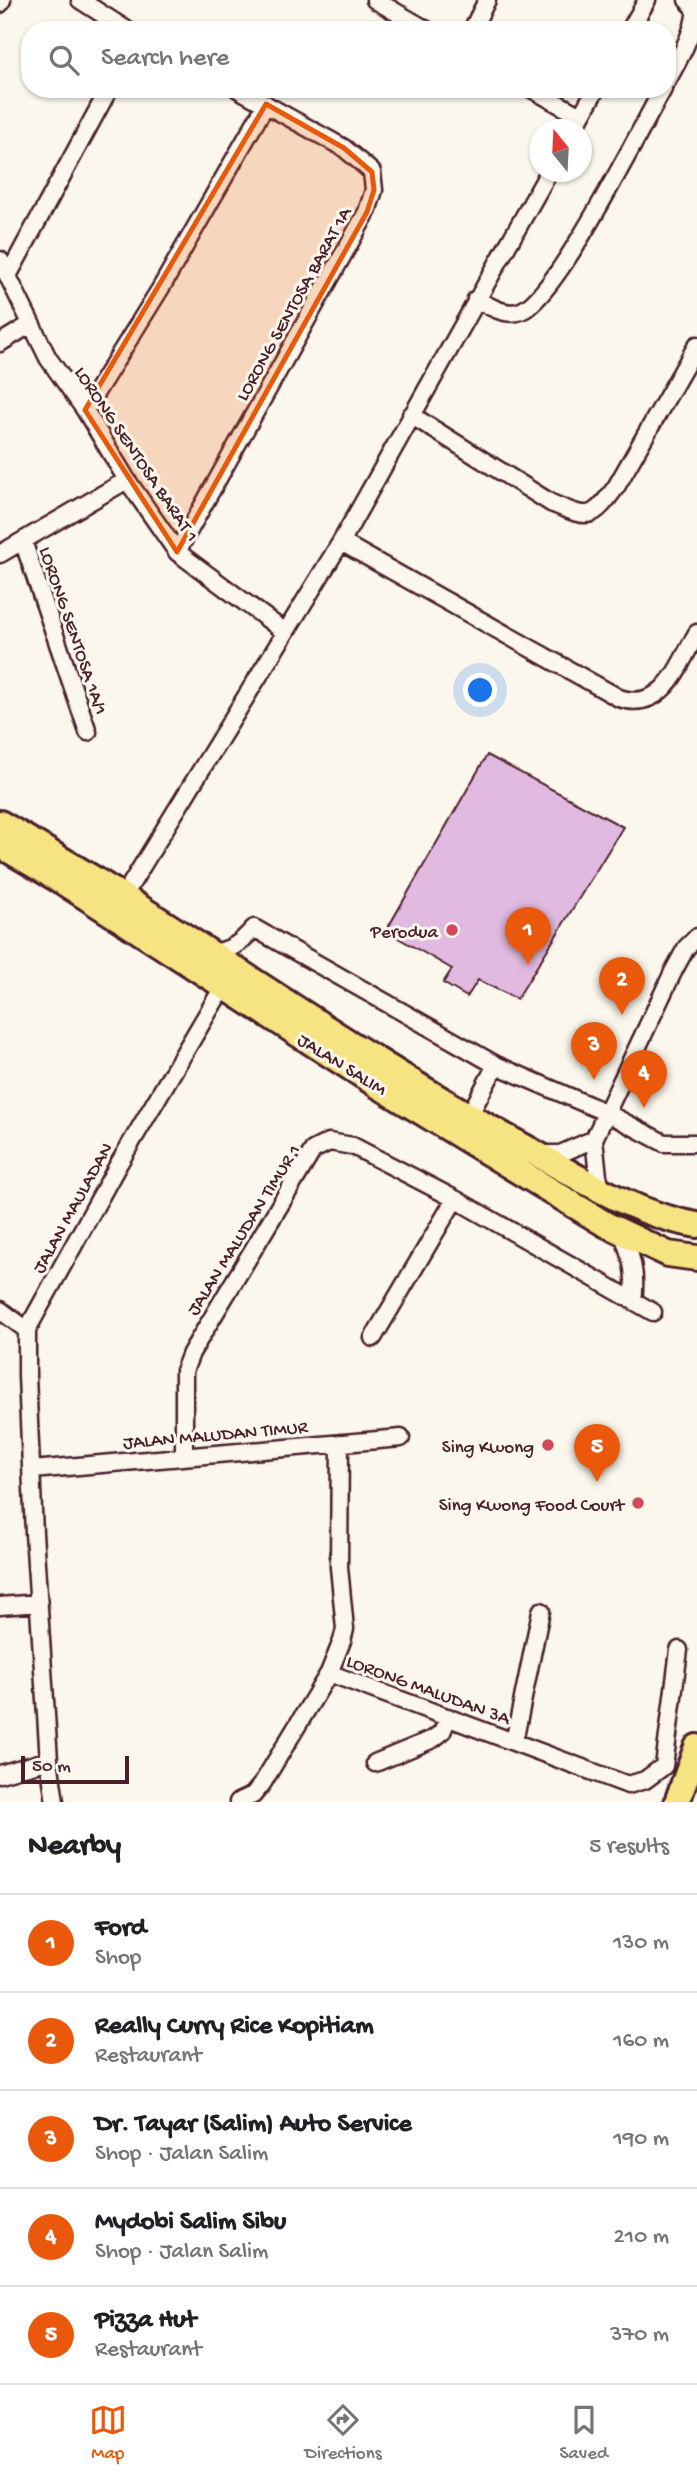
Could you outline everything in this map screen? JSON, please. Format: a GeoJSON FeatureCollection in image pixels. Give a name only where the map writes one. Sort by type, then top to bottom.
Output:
{"type":"FeatureCollection","features":[{"type":"Feature","properties":{"kind":"main road","name":"JALAN SALIM"},"geometry":{"type":"LineString","coordinates":[[0,823],[123,897],[369,1057],[469,1116],[606,1191],[658,1216],[697,1225]]}},
{"type":"Feature","properties":{"kind":"main road","name":"JALAN SALIM"},"geometry":{"type":"LineString","coordinates":[[0,845],[61,880],[223,987],[605,1224],[668,1254],[694,1260]]}},
{"type":"Feature","properties":{"kind":"main road"},"geometry":{"type":"LineString","coordinates":[[606,1191],[679,1207],[697,1207]]}},
{"type":"Feature","properties":{"kind":"main road"},"geometry":{"type":"LineString","coordinates":[[677,1802],[697,1747]]}},
{"type":"Feature","properties":{"kind":"street"},"geometry":{"type":"LineString","coordinates":[[80,0],[113,21]]}},
{"type":"Feature","properties":{"kind":"street"},"geometry":{"type":"LineString","coordinates":[[375,0],[411,21]]}},
{"type":"Feature","properties":{"kind":"street"},"geometry":{"type":"LineString","coordinates":[[476,21],[487,0]]}},
{"type":"Feature","properties":{"kind":"street"},"geometry":{"type":"LineString","coordinates":[[635,21],[647,0]]}},
{"type":"Feature","properties":{"kind":"street"},"geometry":{"type":"LineString","coordinates":[[676,66],[696,23],[695,9],[687,0]]}},
{"type":"Feature","properties":{"kind":"street"},"geometry":{"type":"LineString","coordinates":[[9,274],[104,98]]}},
{"type":"Feature","properties":{"kind":"street","name":"LORONG SENTOSA BARAT 1A"},"geometry":{"type":"LineString","coordinates":[[177,552],[367,212],[374,190],[372,172],[344,148],[255,98]]}},
{"type":"Feature","properties":{"kind":"street"},"geometry":{"type":"LineString","coordinates":[[545,98],[572,119]]}},
{"type":"Feature","properties":{"kind":"street"},"geometry":{"type":"LineString","coordinates":[[579,119],[591,98]]}},
{"type":"Feature","properties":{"kind":"street"},"geometry":{"type":"LineString","coordinates":[[475,299],[511,313],[523,310],[537,300],[573,249],[658,98]]}},
{"type":"Feature","properties":{"kind":"street"},"geometry":{"type":"LineString","coordinates":[[85,410],[162,286],[266,104]]}},
{"type":"Feature","properties":{"kind":"street"},"geometry":{"type":"LineString","coordinates":[[123,897],[341,542],[475,299],[543,182]]}},
{"type":"Feature","properties":{"kind":"street","name":"LORONG SENTOSA BARAT 1"},"geometry":{"type":"LineString","coordinates":[[0,260],[48,358],[177,552],[285,632]]}},
{"type":"Feature","properties":{"kind":"street"},"geometry":{"type":"LineString","coordinates":[[0,344],[31,324]]}},
{"type":"Feature","properties":{"kind":"street"},"geometry":{"type":"LineString","coordinates":[[411,415],[551,503],[577,514],[590,515],[600,509],[616,487],[697,345]]}},
{"type":"Feature","properties":{"kind":"street"},"geometry":{"type":"LineString","coordinates":[[0,554],[127,480]]}},
{"type":"Feature","properties":{"kind":"street","name":"LORONG SENTOSA 1A/1"},"geometry":{"type":"LineString","coordinates":[[23,541],[88,732]]}},
{"type":"Feature","properties":{"kind":"street"},"geometry":{"type":"LineString","coordinates":[[341,542],[631,702],[648,701],[666,686],[697,633]]}},
{"type":"Feature","properties":{"kind":"street"},"geometry":{"type":"LineString","coordinates":[[209,954],[228,951],[254,928],[496,1065],[607,1113],[664,1143],[697,1143]]}},
{"type":"Feature","properties":{"kind":"street"},"geometry":{"type":"LineString","coordinates":[[606,1191],[598,1176],[594,1139],[674,970],[686,948],[697,937]]}},
{"type":"Feature","properties":{"kind":"street","name":"JALAN MAULADAN"},"geometry":{"type":"LineString","coordinates":[[55,1802],[49,1760],[34,1533],[27,1331],[118,1165],[223,987]]}},
{"type":"Feature","properties":{"kind":"street"},"geometry":{"type":"LineString","coordinates":[[469,1116],[496,1065]]}},
{"type":"Feature","properties":{"kind":"street"},"geometry":{"type":"LineString","coordinates":[[538,1154],[561,1154],[594,1139]]}},
{"type":"Feature","properties":{"kind":"street","name":"JALAN MALUDAN TIMUR 1"},"geometry":{"type":"LineString","coordinates":[[184,1457],[184,1371],[191,1353],[313,1150],[329,1142],[353,1146],[455,1199],[653,1312]]}},
{"type":"Feature","properties":{"kind":"street"},"geometry":{"type":"LineString","coordinates":[[373,1338],[455,1199]]}},
{"type":"Feature","properties":{"kind":"street"},"geometry":{"type":"LineString","coordinates":[[622,1232],[634,1261],[633,1300]]}},
{"type":"Feature","properties":{"kind":"street"},"geometry":{"type":"LineString","coordinates":[[0,1310],[27,1331]]}},
{"type":"Feature","properties":{"kind":"street","name":"JALAN MALUDAN TIMUR"},"geometry":{"type":"LineString","coordinates":[[32,1470],[401,1438]]}},
{"type":"Feature","properties":{"kind":"street"},"geometry":{"type":"LineString","coordinates":[[238,1802],[253,1795],[262,1784],[329,1673],[345,1629],[339,1567],[340,1443]]}},
{"type":"Feature","properties":{"kind":"street"},"geometry":{"type":"LineString","coordinates":[[0,1606],[39,1603]]}},
{"type":"Feature","properties":{"kind":"street","name":"LORONG MALUDAN 3A"},"geometry":{"type":"LineString","coordinates":[[514,1742],[541,1611]]}},
{"type":"Feature","properties":{"kind":"street"},"geometry":{"type":"LineString","coordinates":[[631,1802],[628,1785],[645,1780],[664,1766],[679,1650]]}},
{"type":"Feature","properties":{"kind":"street","name":"LORONG MALUDAN 3A"},"geometry":{"type":"LineString","coordinates":[[329,1673],[628,1785]]}},
{"type":"Feature","properties":{"kind":"street"},"geometry":{"type":"LineString","coordinates":[[375,1763],[433,1739],[442,1732],[448,1717]]}},
{"type":"Feature","properties":{"kind":"street"},"geometry":{"type":"LineString","coordinates":[[0,1774],[49,1760]]}},
{"type":"Feature","properties":{"kind":"highlighted area"},"geometry":{"type":"Polygon","coordinates":[[[266,104],[344,148],[372,172],[374,190],[367,212],[177,552],[85,410],[266,104]]]}},
{"type":"Feature","properties":{"kind":"building"},"geometry":{"type":"Polygon","coordinates":[[[487,755],[623,827],[517,999],[478,980],[467,997],[443,983],[452,969],[386,931],[487,755]]]}},
{"type":"Feature","properties":{"kind":"place","name":"Perodua"},"geometry":{"type":"Point","coordinates":[452,930]}},
{"type":"Feature","properties":{"kind":"place","name":"Ford"},"geometry":{"type":"Point","coordinates":[528,965]}},
{"type":"Feature","properties":{"kind":"place","name":"Really Curry Rice Kopitiam"},"geometry":{"type":"Point","coordinates":[622,1015]}},
{"type":"Feature","properties":{"kind":"place","name":"Dr. Tayar (Salim) Auto Service"},"geometry":{"type":"Point","coordinates":[594,1080]}},
{"type":"Feature","properties":{"kind":"place","name":"Mydobi Salim Sibu"},"geometry":{"type":"Point","coordinates":[644,1108]}},
{"type":"Feature","properties":{"kind":"place","name":"Sing Kwong"},"geometry":{"type":"Point","coordinates":[548,1445]}},
{"type":"Feature","properties":{"kind":"place","name":"Pizza Hut"},"geometry":{"type":"Point","coordinates":[597,1482]}},
{"type":"Feature","properties":{"kind":"place","name":"Sing Kwong Food Court"},"geometry":{"type":"Point","coordinates":[638,1503]}}]}
